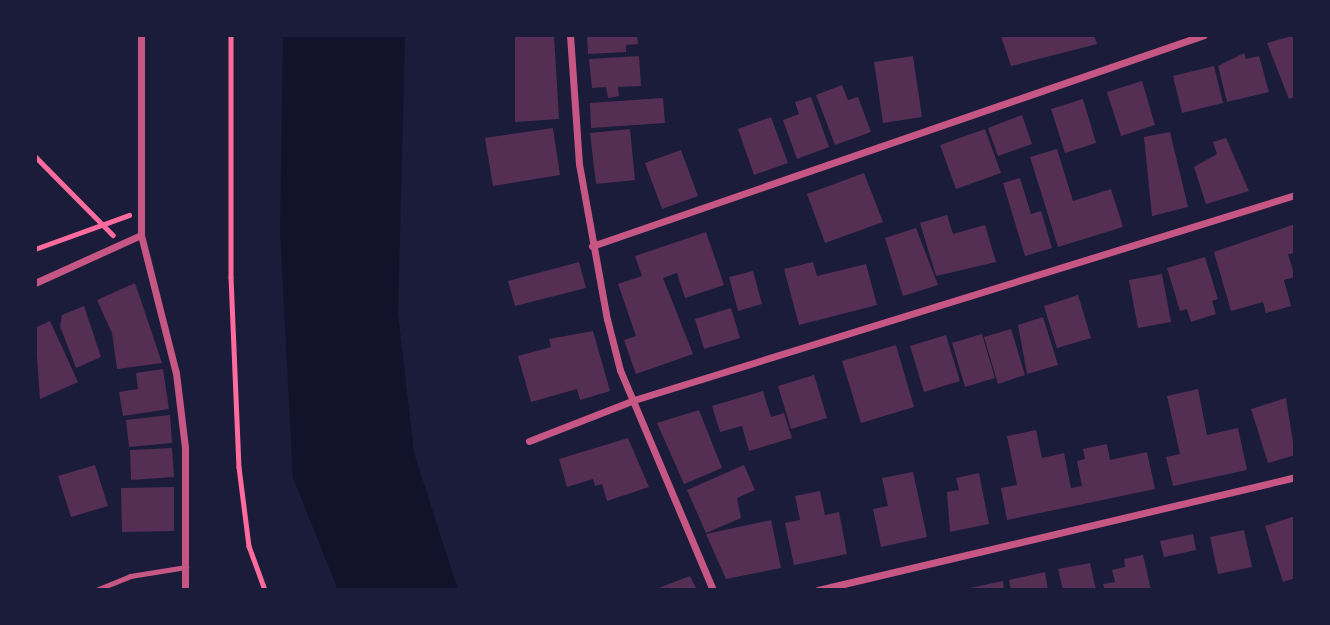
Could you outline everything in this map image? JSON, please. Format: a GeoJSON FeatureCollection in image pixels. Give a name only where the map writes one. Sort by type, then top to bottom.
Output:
{"type":"FeatureCollection","features":[{"type":"Feature","properties":{"kind":"street"},"geometry":{"type":"LineString","coordinates":[[141,35],[141,235],[176,373],[185,590]]}},
{"type":"Feature","properties":{"kind":"street"},"geometry":{"type":"LineString","coordinates":[[570,35],[592,246],[617,357],[713,590]]}},
{"type":"Feature","properties":{"kind":"street"},"geometry":{"type":"LineString","coordinates":[[592,246],[1204,35]]}},
{"type":"Feature","properties":{"kind":"street"},"geometry":{"type":"LineString","coordinates":[[530,441],[635,400],[1295,195]]}},
{"type":"Feature","properties":{"kind":"street"},"geometry":{"type":"LineString","coordinates":[[35,283],[141,235]]}},
{"type":"Feature","properties":{"kind":"street"},"geometry":{"type":"LineString","coordinates":[[818,590],[1295,477]]}},
{"type":"Feature","properties":{"kind":"lane"},"geometry":{"type":"LineString","coordinates":[[96,590],[130,576],[186,567]]}},
{"type":"Feature","properties":{"kind":"path"},"geometry":{"type":"LineString","coordinates":[[232,35],[239,453],[249,546],[265,590]]}},
{"type":"Feature","properties":{"kind":"path"},"geometry":{"type":"LineString","coordinates":[[35,156],[103,219],[120,245]]}},
{"type":"Feature","properties":{"kind":"path"},"geometry":{"type":"LineString","coordinates":[[35,248],[103,219],[140,213]]}},
{"type":"Feature","properties":{"kind":"shaded area"},"geometry":{"type":"Polygon","coordinates":[[[283,35],[405,35],[398,314],[414,453],[458,590],[338,590],[293,478],[280,231],[283,35]]]}},
{"type":"Feature","properties":{"kind":"building"},"geometry":{"type":"Polygon","coordinates":[[[515,35],[554,35],[559,119],[515,122],[515,35]]]}},
{"type":"Feature","properties":{"kind":"building"},"geometry":{"type":"Polygon","coordinates":[[[587,35],[637,35],[638,44],[626,45],[626,52],[588,54],[587,35]]]}},
{"type":"Feature","properties":{"kind":"building"},"geometry":{"type":"Polygon","coordinates":[[[1094,35],[1097,44],[1011,66],[1001,36],[1094,35]]]}},
{"type":"Feature","properties":{"kind":"building"},"geometry":{"type":"Polygon","coordinates":[[[1295,35],[1295,97],[1289,99],[1267,43],[1295,35]]]}},
{"type":"Feature","properties":{"kind":"building"},"geometry":{"type":"Polygon","coordinates":[[[1244,53],[1246,59],[1259,56],[1269,92],[1227,102],[1218,66],[1244,53]]]}},
{"type":"Feature","properties":{"kind":"building"},"geometry":{"type":"Polygon","coordinates":[[[639,56],[641,86],[618,87],[619,96],[608,98],[606,87],[592,88],[589,59],[639,56]]]}},
{"type":"Feature","properties":{"kind":"building"},"geometry":{"type":"Polygon","coordinates":[[[913,56],[922,117],[883,123],[874,62],[913,56]]]}},
{"type":"Feature","properties":{"kind":"building"},"geometry":{"type":"Polygon","coordinates":[[[1214,66],[1223,103],[1182,113],[1173,76],[1214,66]]]}},
{"type":"Feature","properties":{"kind":"building"},"geometry":{"type":"Polygon","coordinates":[[[1142,81],[1155,125],[1121,136],[1107,92],[1142,81]]]}},
{"type":"Feature","properties":{"kind":"building"},"geometry":{"type":"Polygon","coordinates":[[[842,85],[848,100],[858,97],[871,132],[835,145],[816,95],[842,85]]]}},
{"type":"Feature","properties":{"kind":"building"},"geometry":{"type":"Polygon","coordinates":[[[811,97],[829,147],[797,159],[783,120],[799,114],[795,102],[811,97]]]}},
{"type":"Feature","properties":{"kind":"building"},"geometry":{"type":"Polygon","coordinates":[[[663,98],[665,123],[591,128],[590,103],[663,98]]]}},
{"type":"Feature","properties":{"kind":"building"},"geometry":{"type":"Polygon","coordinates":[[[1083,99],[1096,143],[1065,153],[1051,109],[1083,99]]]}},
{"type":"Feature","properties":{"kind":"building"},"geometry":{"type":"Polygon","coordinates":[[[1022,115],[1032,144],[998,156],[988,128],[1022,115]]]}},
{"type":"Feature","properties":{"kind":"building"},"geometry":{"type":"Polygon","coordinates":[[[771,117],[788,163],[754,175],[738,129],[771,117]]]}},
{"type":"Feature","properties":{"kind":"building"},"geometry":{"type":"Polygon","coordinates":[[[553,128],[560,175],[493,186],[485,138],[553,128]]]}},
{"type":"Feature","properties":{"kind":"building"},"geometry":{"type":"Polygon","coordinates":[[[630,129],[635,180],[596,184],[590,133],[630,129]]]}},
{"type":"Feature","properties":{"kind":"building"},"geometry":{"type":"Polygon","coordinates":[[[985,129],[1001,173],[956,189],[940,145],[985,129]]]}},
{"type":"Feature","properties":{"kind":"building"},"geometry":{"type":"Polygon","coordinates":[[[1170,132],[1188,207],[1152,216],[1144,137],[1170,132]]]}},
{"type":"Feature","properties":{"kind":"building"},"geometry":{"type":"Polygon","coordinates":[[[1226,138],[1249,191],[1206,204],[1194,167],[1217,154],[1213,142],[1226,138]]]}},
{"type":"Feature","properties":{"kind":"building"},"geometry":{"type":"Polygon","coordinates":[[[1057,149],[1073,201],[1111,189],[1123,227],[1058,247],[1030,157],[1057,149]]]}},
{"type":"Feature","properties":{"kind":"building"},"geometry":{"type":"Polygon","coordinates":[[[681,150],[698,196],[662,209],[645,163],[681,150]]]}},
{"type":"Feature","properties":{"kind":"building"},"geometry":{"type":"Polygon","coordinates":[[[864,173],[883,222],[825,243],[807,194],[864,173]]]}},
{"type":"Feature","properties":{"kind":"building"},"geometry":{"type":"Polygon","coordinates":[[[1020,178],[1031,214],[1041,211],[1052,248],[1025,256],[1003,183],[1020,178]]]}},
{"type":"Feature","properties":{"kind":"building"},"geometry":{"type":"Polygon","coordinates":[[[947,215],[953,234],[985,225],[996,262],[936,276],[920,223],[947,215]]]}},
{"type":"Feature","properties":{"kind":"building"},"geometry":{"type":"Polygon","coordinates":[[[1295,224],[1295,253],[1288,254],[1295,277],[1284,280],[1291,306],[1266,313],[1263,302],[1231,311],[1214,252],[1295,224]]]}},
{"type":"Feature","properties":{"kind":"building"},"geometry":{"type":"Polygon","coordinates":[[[916,228],[938,285],[903,296],[885,238],[916,228]]]}},
{"type":"Feature","properties":{"kind":"building"},"geometry":{"type":"Polygon","coordinates":[[[706,232],[724,285],[685,298],[677,273],[663,278],[693,354],[636,374],[624,340],[636,336],[618,284],[642,276],[635,256],[706,232]]]}},
{"type":"Feature","properties":{"kind":"building"},"geometry":{"type":"Polygon","coordinates":[[[1205,257],[1218,299],[1212,301],[1216,314],[1191,322],[1187,309],[1180,311],[1167,268],[1205,257]]]}},
{"type":"Feature","properties":{"kind":"building"},"geometry":{"type":"Polygon","coordinates":[[[579,262],[586,288],[515,306],[508,281],[579,262]]]}},
{"type":"Feature","properties":{"kind":"building"},"geometry":{"type":"Polygon","coordinates":[[[813,262],[817,276],[866,264],[877,305],[799,325],[784,269],[813,262]]]}},
{"type":"Feature","properties":{"kind":"building"},"geometry":{"type":"Polygon","coordinates":[[[753,271],[762,304],[738,311],[729,277],[753,271]]]}},
{"type":"Feature","properties":{"kind":"building"},"geometry":{"type":"Polygon","coordinates":[[[1162,274],[1171,322],[1138,328],[1129,280],[1162,274]]]}},
{"type":"Feature","properties":{"kind":"building"},"geometry":{"type":"Polygon","coordinates":[[[135,283],[162,363],[117,369],[112,333],[97,300],[135,283]]]}},
{"type":"Feature","properties":{"kind":"building"},"geometry":{"type":"Polygon","coordinates":[[[1078,295],[1091,338],[1057,348],[1044,306],[1078,295]]]}},
{"type":"Feature","properties":{"kind":"building"},"geometry":{"type":"Polygon","coordinates":[[[84,306],[101,357],[76,368],[60,326],[62,315],[84,306]]]}},
{"type":"Feature","properties":{"kind":"building"},"geometry":{"type":"Polygon","coordinates":[[[731,308],[740,338],[704,349],[695,319],[731,308]]]}},
{"type":"Feature","properties":{"kind":"building"},"geometry":{"type":"Polygon","coordinates":[[[1043,317],[1058,365],[1027,374],[1018,325],[1043,317]]]}},
{"type":"Feature","properties":{"kind":"building"},"geometry":{"type":"Polygon","coordinates":[[[50,321],[78,382],[40,399],[35,328],[50,321]]]}},
{"type":"Feature","properties":{"kind":"building"},"geometry":{"type":"Polygon","coordinates":[[[1011,329],[1025,375],[998,384],[984,337],[1011,329]]]}},
{"type":"Feature","properties":{"kind":"building"},"geometry":{"type":"Polygon","coordinates":[[[593,331],[610,391],[580,400],[577,389],[531,402],[518,356],[551,347],[549,339],[593,331]]]}},
{"type":"Feature","properties":{"kind":"building"},"geometry":{"type":"Polygon","coordinates":[[[982,334],[995,378],[965,387],[952,343],[982,334]]]}},
{"type":"Feature","properties":{"kind":"building"},"geometry":{"type":"Polygon","coordinates":[[[946,335],[960,381],[924,392],[910,346],[946,335]]]}},
{"type":"Feature","properties":{"kind":"building"},"geometry":{"type":"Polygon","coordinates":[[[896,345],[914,407],[861,423],[842,361],[896,345]]]}},
{"type":"Feature","properties":{"kind":"building"},"geometry":{"type":"Polygon","coordinates":[[[163,369],[169,409],[123,416],[119,392],[138,389],[136,373],[163,369]]]}},
{"type":"Feature","properties":{"kind":"building"},"geometry":{"type":"Polygon","coordinates":[[[814,375],[827,418],[791,429],[778,386],[814,375]]]}},
{"type":"Feature","properties":{"kind":"building"},"geometry":{"type":"Polygon","coordinates":[[[1198,389],[1207,435],[1238,428],[1247,470],[1173,486],[1166,457],[1180,454],[1167,396],[1198,389]]]}},
{"type":"Feature","properties":{"kind":"building"},"geometry":{"type":"Polygon","coordinates":[[[763,391],[771,417],[784,413],[792,438],[749,451],[742,426],[720,432],[712,406],[763,391]]]}},
{"type":"Feature","properties":{"kind":"building"},"geometry":{"type":"Polygon","coordinates":[[[1286,398],[1295,455],[1268,463],[1251,409],[1286,398]]]}},
{"type":"Feature","properties":{"kind":"building"},"geometry":{"type":"Polygon","coordinates":[[[699,410],[722,468],[684,484],[657,423],[699,410]]]}},
{"type":"Feature","properties":{"kind":"building"},"geometry":{"type":"Polygon","coordinates":[[[170,415],[172,443],[129,447],[126,420],[170,415]]]}},
{"type":"Feature","properties":{"kind":"building"},"geometry":{"type":"Polygon","coordinates":[[[1036,430],[1042,458],[1064,453],[1071,488],[1082,486],[1077,461],[1085,459],[1083,449],[1107,444],[1110,460],[1147,452],[1155,489],[1007,520],[1001,488],[1017,485],[1007,436],[1036,430]]]}},
{"type":"Feature","properties":{"kind":"building"},"geometry":{"type":"Polygon","coordinates":[[[628,438],[649,487],[607,501],[602,484],[595,486],[593,479],[567,487],[559,459],[628,438]]]}},
{"type":"Feature","properties":{"kind":"building"},"geometry":{"type":"Polygon","coordinates":[[[172,448],[174,477],[131,480],[130,450],[172,448]]]}},
{"type":"Feature","properties":{"kind":"building"},"geometry":{"type":"Polygon","coordinates":[[[95,465],[108,506],[71,517],[58,476],[95,465]]]}},
{"type":"Feature","properties":{"kind":"building"},"geometry":{"type":"Polygon","coordinates":[[[744,465],[755,490],[737,498],[741,518],[706,533],[687,490],[744,465]]]}},
{"type":"Feature","properties":{"kind":"building"},"geometry":{"type":"Polygon","coordinates":[[[913,472],[927,537],[881,547],[873,509],[888,506],[882,478],[913,472]]]}},
{"type":"Feature","properties":{"kind":"building"},"geometry":{"type":"Polygon","coordinates":[[[979,473],[989,524],[950,532],[947,492],[959,490],[956,478],[979,473]]]}},
{"type":"Feature","properties":{"kind":"building"},"geometry":{"type":"Polygon","coordinates":[[[174,487],[174,531],[122,532],[121,488],[174,487]]]}},
{"type":"Feature","properties":{"kind":"building"},"geometry":{"type":"Polygon","coordinates":[[[820,491],[825,515],[839,512],[847,554],[794,565],[785,523],[800,520],[795,496],[820,491]]]}},
{"type":"Feature","properties":{"kind":"building"},"geometry":{"type":"Polygon","coordinates":[[[1295,516],[1295,578],[1283,582],[1265,526],[1295,516]]]}},
{"type":"Feature","properties":{"kind":"building"},"geometry":{"type":"Polygon","coordinates":[[[771,520],[781,568],[726,579],[706,534],[771,520]]]}},
{"type":"Feature","properties":{"kind":"building"},"geometry":{"type":"Polygon","coordinates":[[[1244,530],[1252,567],[1218,574],[1210,537],[1244,530]]]}},
{"type":"Feature","properties":{"kind":"building"},"geometry":{"type":"Polygon","coordinates":[[[1193,534],[1196,550],[1164,557],[1160,541],[1193,534]]]}},
{"type":"Feature","properties":{"kind":"building"},"geometry":{"type":"Polygon","coordinates":[[[1143,555],[1151,590],[1105,590],[1103,584],[1115,582],[1112,570],[1125,567],[1124,559],[1143,555]]]}},
{"type":"Feature","properties":{"kind":"building"},"geometry":{"type":"Polygon","coordinates":[[[1090,563],[1096,590],[1063,590],[1058,569],[1090,563]]]}},
{"type":"Feature","properties":{"kind":"building"},"geometry":{"type":"Polygon","coordinates":[[[1045,572],[1048,590],[1011,590],[1009,580],[1045,572]]]}},
{"type":"Feature","properties":{"kind":"building"},"geometry":{"type":"Polygon","coordinates":[[[690,576],[697,590],[653,590],[690,576]]]}},
{"type":"Feature","properties":{"kind":"building"},"geometry":{"type":"Polygon","coordinates":[[[1003,581],[1004,590],[965,589],[1003,581]]]}}]}
